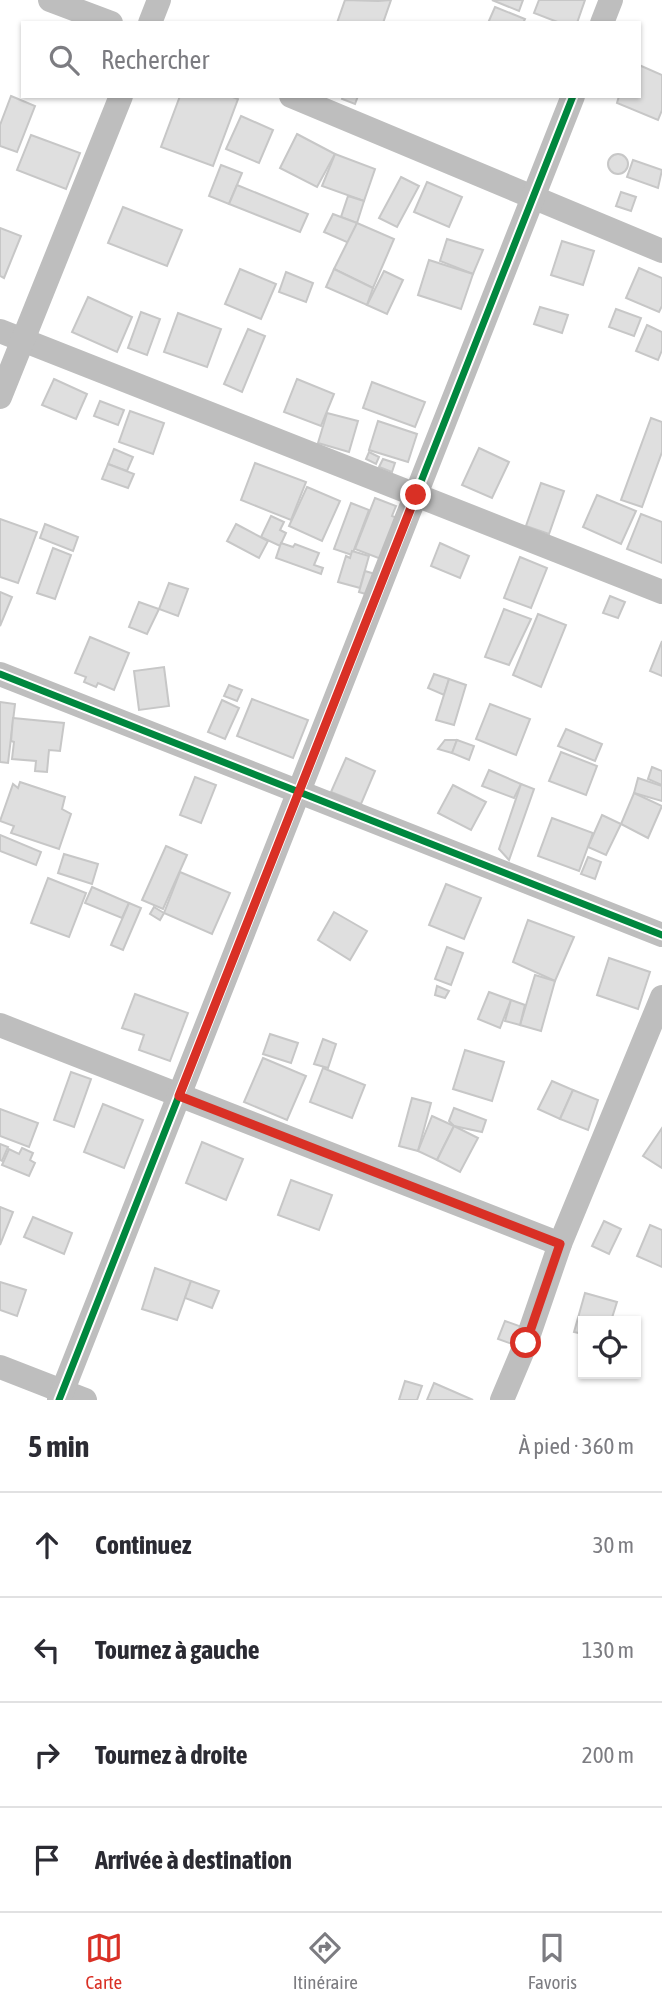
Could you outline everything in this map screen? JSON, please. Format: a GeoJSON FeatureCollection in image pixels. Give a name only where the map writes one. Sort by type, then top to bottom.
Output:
{"type":"FeatureCollection","features":[{"type":"Feature","properties":{"kind":"street"},"geometry":{"type":"LineString","coordinates":[[50,0],[106,21]]}},
{"type":"Feature","properties":{"kind":"street"},"geometry":{"type":"LineString","coordinates":[[151,21],[159,0]]}},
{"type":"Feature","properties":{"kind":"street"},"geometry":{"type":"LineString","coordinates":[[603,21],[611,0]]}},
{"type":"Feature","properties":{"kind":"street"},"geometry":{"type":"LineString","coordinates":[[0,397],[11,335],[120,98]]}},
{"type":"Feature","properties":{"kind":"street"},"geometry":{"type":"LineString","coordinates":[[296,98],[662,251]]}},
{"type":"Feature","properties":{"kind":"street"},"geometry":{"type":"LineString","coordinates":[[0,1367],[69,1397],[179,1096],[572,98]]}},
{"type":"Feature","properties":{"kind":"street"},"geometry":{"type":"LineString","coordinates":[[11,335],[662,592]]}},
{"type":"Feature","properties":{"kind":"street"},"geometry":{"type":"LineString","coordinates":[[0,674],[662,935]]}},
{"type":"Feature","properties":{"kind":"street"},"geometry":{"type":"LineString","coordinates":[[502,1400],[526,1343],[560,1244],[662,997]]}},
{"type":"Feature","properties":{"kind":"street"},"geometry":{"type":"LineString","coordinates":[[0,1025],[560,1244]]}},
{"type":"Feature","properties":{"kind":"building"},"geometry":{"type":"Polygon","coordinates":[[[345,0],[391,0],[384,21],[338,21],[345,0]]]}},
{"type":"Feature","properties":{"kind":"building"},"geometry":{"type":"Polygon","coordinates":[[[492,0],[523,0],[519,11],[492,0]]]}},
{"type":"Feature","properties":{"kind":"building"},"geometry":{"type":"Polygon","coordinates":[[[539,0],[585,0],[578,21],[555,21],[534,13],[539,0]]]}},
{"type":"Feature","properties":{"kind":"building"},"geometry":{"type":"Polygon","coordinates":[[[495,7],[525,19],[524,21],[489,21],[495,7]]]}},
{"type":"Feature","properties":{"kind":"building"},"geometry":{"type":"Polygon","coordinates":[[[641,66],[662,75],[662,110],[658,120],[617,103],[618,98],[641,98],[641,66]]]}},
{"type":"Feature","properties":{"kind":"building"},"geometry":{"type":"Polygon","coordinates":[[[11,96],[35,106],[17,152],[0,146],[0,125],[11,96]]]}},
{"type":"Feature","properties":{"kind":"building"},"geometry":{"type":"Polygon","coordinates":[[[179,98],[238,99],[213,166],[161,147],[179,98]]]}},
{"type":"Feature","properties":{"kind":"building"},"geometry":{"type":"Polygon","coordinates":[[[342,98],[357,98],[355,104],[342,98]]]}},
{"type":"Feature","properties":{"kind":"building"},"geometry":{"type":"Polygon","coordinates":[[[241,116],[273,130],[259,163],[226,149],[241,116]]]}},
{"type":"Feature","properties":{"kind":"building"},"geometry":{"type":"Polygon","coordinates":[[[297,134],[335,154],[317,187],[280,168],[297,134]]]}},
{"type":"Feature","properties":{"kind":"building"},"geometry":{"type":"Polygon","coordinates":[[[31,135],[80,153],[66,189],[17,170],[31,135]]]}},
{"type":"Feature","properties":{"kind":"building"},"geometry":{"type":"Polygon","coordinates":[[[335,154],[375,169],[364,201],[322,186],[335,154]]]}},
{"type":"Feature","properties":{"kind":"building"},"geometry":{"type":"Polygon","coordinates":[[[614,154],[622,154],[628,164],[622,174],[614,174],[608,168],[608,160],[614,154]]]}},
{"type":"Feature","properties":{"kind":"building"},"geometry":{"type":"Polygon","coordinates":[[[633,160],[662,170],[658,188],[627,177],[633,160]]]}},
{"type":"Feature","properties":{"kind":"building"},"geometry":{"type":"Polygon","coordinates":[[[221,165],[242,173],[229,204],[209,196],[221,165]]]}},
{"type":"Feature","properties":{"kind":"building"},"geometry":{"type":"Polygon","coordinates":[[[401,177],[419,186],[397,227],[379,218],[401,177]]]}},
{"type":"Feature","properties":{"kind":"building"},"geometry":{"type":"Polygon","coordinates":[[[427,182],[462,197],[449,227],[414,212],[427,182]]]}},
{"type":"Feature","properties":{"kind":"building"},"geometry":{"type":"Polygon","coordinates":[[[237,185],[308,214],[300,232],[229,204],[237,185]]]}},
{"type":"Feature","properties":{"kind":"building"},"geometry":{"type":"Polygon","coordinates":[[[621,192],[636,197],[631,211],[616,206],[621,192]]]}},
{"type":"Feature","properties":{"kind":"building"},"geometry":{"type":"Polygon","coordinates":[[[348,196],[364,201],[357,223],[341,217],[348,196]]]}},
{"type":"Feature","properties":{"kind":"building"},"geometry":{"type":"Polygon","coordinates":[[[123,207],[182,230],[167,266],[108,243],[123,207]]]}},
{"type":"Feature","properties":{"kind":"building"},"geometry":{"type":"Polygon","coordinates":[[[333,214],[357,223],[349,243],[324,232],[333,214]]]}},
{"type":"Feature","properties":{"kind":"building"},"geometry":{"type":"Polygon","coordinates":[[[357,223],[394,239],[373,288],[334,269],[357,223]]]}},
{"type":"Feature","properties":{"kind":"building"},"geometry":{"type":"Polygon","coordinates":[[[0,228],[21,236],[4,278],[0,276],[0,228]]]}},
{"type":"Feature","properties":{"kind":"building"},"geometry":{"type":"Polygon","coordinates":[[[447,239],[483,250],[473,274],[440,261],[447,239]]]}},
{"type":"Feature","properties":{"kind":"building"},"geometry":{"type":"Polygon","coordinates":[[[562,241],[594,251],[583,285],[551,275],[562,241]]]}},
{"type":"Feature","properties":{"kind":"building"},"geometry":{"type":"Polygon","coordinates":[[[429,260],[473,274],[461,309],[418,295],[429,260]]]}},
{"type":"Feature","properties":{"kind":"building"},"geometry":{"type":"Polygon","coordinates":[[[639,268],[662,278],[662,306],[659,312],[626,298],[639,268]]]}},
{"type":"Feature","properties":{"kind":"building"},"geometry":{"type":"Polygon","coordinates":[[[240,269],[276,284],[261,319],[225,304],[240,269]]]}},
{"type":"Feature","properties":{"kind":"building"},"geometry":{"type":"Polygon","coordinates":[[[334,269],[373,288],[367,305],[326,287],[334,269]]]}},
{"type":"Feature","properties":{"kind":"building"},"geometry":{"type":"Polygon","coordinates":[[[384,271],[403,280],[387,314],[367,305],[384,271]]]}},
{"type":"Feature","properties":{"kind":"building"},"geometry":{"type":"Polygon","coordinates":[[[286,272],[313,283],[306,302],[279,292],[286,272]]]}},
{"type":"Feature","properties":{"kind":"building"},"geometry":{"type":"Polygon","coordinates":[[[88,297],[132,317],[117,352],[72,332],[88,297]]]}},
{"type":"Feature","properties":{"kind":"building"},"geometry":{"type":"Polygon","coordinates":[[[540,307],[568,315],[562,333],[534,324],[540,307]]]}},
{"type":"Feature","properties":{"kind":"building"},"geometry":{"type":"Polygon","coordinates":[[[616,309],[641,318],[634,336],[609,327],[616,309]]]}},
{"type":"Feature","properties":{"kind":"building"},"geometry":{"type":"Polygon","coordinates":[[[141,312],[160,319],[147,355],[128,348],[141,312]]]}},
{"type":"Feature","properties":{"kind":"building"},"geometry":{"type":"Polygon","coordinates":[[[178,313],[221,329],[207,367],[164,352],[178,313]]]}},
{"type":"Feature","properties":{"kind":"building"},"geometry":{"type":"Polygon","coordinates":[[[647,325],[662,332],[662,350],[658,360],[636,351],[647,325]]]}},
{"type":"Feature","properties":{"kind":"building"},"geometry":{"type":"Polygon","coordinates":[[[248,329],[265,336],[242,392],[224,384],[248,329]]]}},
{"type":"Feature","properties":{"kind":"building"},"geometry":{"type":"Polygon","coordinates":[[[54,379],[87,394],[76,419],[42,405],[54,379]]]}},
{"type":"Feature","properties":{"kind":"building"},"geometry":{"type":"Polygon","coordinates":[[[297,379],[334,394],[321,426],[284,412],[297,379]]]}},
{"type":"Feature","properties":{"kind":"building"},"geometry":{"type":"Polygon","coordinates":[[[372,382],[425,402],[415,427],[363,408],[372,382]]]}},
{"type":"Feature","properties":{"kind":"building"},"geometry":{"type":"Polygon","coordinates":[[[100,401],[124,410],[118,425],[94,416],[100,401]]]}},
{"type":"Feature","properties":{"kind":"building"},"geometry":{"type":"Polygon","coordinates":[[[130,411],[164,423],[153,454],[119,442],[130,411]]]}},
{"type":"Feature","properties":{"kind":"building"},"geometry":{"type":"Polygon","coordinates":[[[327,413],[358,421],[349,452],[318,443],[327,413]]]}},
{"type":"Feature","properties":{"kind":"building"},"geometry":{"type":"Polygon","coordinates":[[[651,418],[662,422],[662,452],[642,507],[621,500],[651,418]]]}},
{"type":"Feature","properties":{"kind":"building"},"geometry":{"type":"Polygon","coordinates":[[[378,421],[417,434],[408,462],[369,450],[378,421]]]}},
{"type":"Feature","properties":{"kind":"building"},"geometry":{"type":"Polygon","coordinates":[[[479,448],[509,462],[492,498],[462,485],[479,448]]]}},
{"type":"Feature","properties":{"kind":"building"},"geometry":{"type":"Polygon","coordinates":[[[114,449],[133,457],[127,471],[108,464],[114,449]]]}},
{"type":"Feature","properties":{"kind":"building"},"geometry":{"type":"Polygon","coordinates":[[[369,452],[379,457],[376,464],[366,459],[369,452]]]}},
{"type":"Feature","properties":{"kind":"building"},"geometry":{"type":"Polygon","coordinates":[[[383,459],[395,463],[392,472],[379,467],[383,459]]]}},
{"type":"Feature","properties":{"kind":"building"},"geometry":{"type":"Polygon","coordinates":[[[255,463],[306,482],[291,520],[241,500],[255,463]]]}},
{"type":"Feature","properties":{"kind":"building"},"geometry":{"type":"Polygon","coordinates":[[[108,464],[134,474],[128,488],[102,479],[108,464]]]}},
{"type":"Feature","properties":{"kind":"building"},"geometry":{"type":"Polygon","coordinates":[[[541,483],[564,491],[549,534],[526,526],[541,483]]]}},
{"type":"Feature","properties":{"kind":"building"},"geometry":{"type":"Polygon","coordinates":[[[307,487],[340,501],[322,541],[289,526],[307,487]]]}},
{"type":"Feature","properties":{"kind":"building"},"geometry":{"type":"Polygon","coordinates":[[[597,495],[636,511],[621,544],[583,527],[597,495]]]}},
{"type":"Feature","properties":{"kind":"building"},"geometry":{"type":"Polygon","coordinates":[[[375,498],[396,506],[392,516],[397,518],[381,559],[355,549],[375,498]]]}},
{"type":"Feature","properties":{"kind":"building"},"geometry":{"type":"Polygon","coordinates":[[[351,503],[369,510],[352,555],[334,549],[351,503]]]}},
{"type":"Feature","properties":{"kind":"building"},"geometry":{"type":"Polygon","coordinates":[[[641,514],[662,522],[662,563],[627,549],[641,514]]]}},
{"type":"Feature","properties":{"kind":"building"},"geometry":{"type":"Polygon","coordinates":[[[271,516],[284,522],[280,530],[286,533],[280,546],[261,537],[271,516]]]}},
{"type":"Feature","properties":{"kind":"building"},"geometry":{"type":"Polygon","coordinates":[[[0,519],[37,532],[18,583],[0,577],[0,519]]]}},
{"type":"Feature","properties":{"kind":"building"},"geometry":{"type":"Polygon","coordinates":[[[45,524],[78,537],[73,551],[40,538],[45,524]]]}},
{"type":"Feature","properties":{"kind":"building"},"geometry":{"type":"Polygon","coordinates":[[[236,524],[268,541],[259,558],[227,541],[236,524]]]}},
{"type":"Feature","properties":{"kind":"building"},"geometry":{"type":"Polygon","coordinates":[[[281,543],[293,547],[295,544],[319,553],[314,565],[323,568],[321,574],[276,558],[281,543]]]}},
{"type":"Feature","properties":{"kind":"building"},"geometry":{"type":"Polygon","coordinates":[[[440,543],[469,556],[460,578],[431,566],[440,543]]]}},
{"type":"Feature","properties":{"kind":"building"},"geometry":{"type":"Polygon","coordinates":[[[53,548],[71,555],[55,599],[37,593],[53,548]]]}},
{"type":"Feature","properties":{"kind":"building"},"geometry":{"type":"Polygon","coordinates":[[[352,551],[369,556],[360,588],[338,582],[346,556],[350,558],[352,551]]]}},
{"type":"Feature","properties":{"kind":"building"},"geometry":{"type":"Polygon","coordinates":[[[520,557],[547,568],[531,608],[504,598],[520,557]]]}},
{"type":"Feature","properties":{"kind":"building"},"geometry":{"type":"Polygon","coordinates":[[[365,571],[375,574],[369,595],[359,592],[365,571]]]}},
{"type":"Feature","properties":{"kind":"building"},"geometry":{"type":"Polygon","coordinates":[[[169,583],[188,589],[178,616],[159,609],[169,583]]]}},
{"type":"Feature","properties":{"kind":"building"},"geometry":{"type":"Polygon","coordinates":[[[0,592],[12,597],[0,626],[0,592]]]}},
{"type":"Feature","properties":{"kind":"building"},"geometry":{"type":"Polygon","coordinates":[[[610,596],[625,602],[618,618],[603,613],[610,596]]]}},
{"type":"Feature","properties":{"kind":"building"},"geometry":{"type":"Polygon","coordinates":[[[139,602],[159,609],[147,634],[129,627],[139,602]]]}},
{"type":"Feature","properties":{"kind":"building"},"geometry":{"type":"Polygon","coordinates":[[[504,609],[531,619],[509,665],[485,657],[504,609]]]}},
{"type":"Feature","properties":{"kind":"building"},"geometry":{"type":"Polygon","coordinates":[[[538,614],[566,625],[541,687],[513,675],[538,614]]]}},
{"type":"Feature","properties":{"kind":"building"},"geometry":{"type":"Polygon","coordinates":[[[90,637],[129,653],[114,690],[98,683],[96,687],[84,682],[86,677],[75,673],[90,637]]]}},
{"type":"Feature","properties":{"kind":"building"},"geometry":{"type":"Polygon","coordinates":[[[662,641],[662,676],[650,671],[662,641]]]}},
{"type":"Feature","properties":{"kind":"building"},"geometry":{"type":"Polygon","coordinates":[[[164,667],[169,706],[139,710],[134,671],[164,667]]]}},
{"type":"Feature","properties":{"kind":"building"},"geometry":{"type":"Polygon","coordinates":[[[434,674],[449,679],[444,695],[428,688],[434,674]]]}},
{"type":"Feature","properties":{"kind":"building"},"geometry":{"type":"Polygon","coordinates":[[[449,679],[466,685],[454,725],[436,720],[449,679]]]}},
{"type":"Feature","properties":{"kind":"building"},"geometry":{"type":"Polygon","coordinates":[[[229,685],[242,690],[237,701],[224,696],[229,685]]]}},
{"type":"Feature","properties":{"kind":"building"},"geometry":{"type":"Polygon","coordinates":[[[252,699],[308,720],[293,758],[237,736],[252,699]]]}},
{"type":"Feature","properties":{"kind":"building"},"geometry":{"type":"Polygon","coordinates":[[[222,700],[239,708],[225,739],[208,732],[222,700]]]}},
{"type":"Feature","properties":{"kind":"building"},"geometry":{"type":"Polygon","coordinates":[[[0,702],[15,704],[8,763],[0,762],[0,702]]]}},
{"type":"Feature","properties":{"kind":"building"},"geometry":{"type":"Polygon","coordinates":[[[490,704],[530,719],[516,755],[476,739],[490,704]]]}},
{"type":"Feature","properties":{"kind":"building"},"geometry":{"type":"Polygon","coordinates":[[[13,718],[64,723],[60,751],[49,750],[47,772],[35,771],[36,761],[12,759],[13,718]]]}},
{"type":"Feature","properties":{"kind":"building"},"geometry":{"type":"Polygon","coordinates":[[[566,729],[602,744],[595,761],[558,746],[566,729]]]}},
{"type":"Feature","properties":{"kind":"building"},"geometry":{"type":"Polygon","coordinates":[[[445,740],[457,740],[452,753],[438,749],[445,740]]]}},
{"type":"Feature","properties":{"kind":"building"},"geometry":{"type":"Polygon","coordinates":[[[457,740],[474,746],[469,760],[452,753],[457,740]]]}},
{"type":"Feature","properties":{"kind":"building"},"geometry":{"type":"Polygon","coordinates":[[[561,752],[597,766],[586,795],[549,781],[561,752]]]}},
{"type":"Feature","properties":{"kind":"building"},"geometry":{"type":"Polygon","coordinates":[[[346,758],[375,771],[361,804],[331,792],[346,758]]]}},
{"type":"Feature","properties":{"kind":"building"},"geometry":{"type":"Polygon","coordinates":[[[652,767],[662,771],[662,785],[648,779],[652,767]]]}},
{"type":"Feature","properties":{"kind":"building"},"geometry":{"type":"Polygon","coordinates":[[[489,770],[521,784],[514,798],[482,786],[489,770]]]}},
{"type":"Feature","properties":{"kind":"building"},"geometry":{"type":"Polygon","coordinates":[[[195,777],[216,785],[201,823],[180,815],[195,777]]]}},
{"type":"Feature","properties":{"kind":"building"},"geometry":{"type":"Polygon","coordinates":[[[638,778],[662,786],[662,801],[634,793],[638,778]]]}},
{"type":"Feature","properties":{"kind":"building"},"geometry":{"type":"Polygon","coordinates":[[[20,782],[65,797],[62,809],[71,814],[59,849],[11,833],[14,826],[0,821],[13,784],[18,788],[20,782]]]}},
{"type":"Feature","properties":{"kind":"building"},"geometry":{"type":"Polygon","coordinates":[[[521,784],[534,789],[509,860],[499,849],[521,784]]]}},
{"type":"Feature","properties":{"kind":"building"},"geometry":{"type":"Polygon","coordinates":[[[453,785],[486,802],[471,830],[438,813],[453,785]]]}},
{"type":"Feature","properties":{"kind":"building"},"geometry":{"type":"Polygon","coordinates":[[[634,793],[662,806],[648,838],[621,824],[634,793]]]}},
{"type":"Feature","properties":{"kind":"building"},"geometry":{"type":"Polygon","coordinates":[[[602,815],[621,824],[606,855],[588,847],[602,815]]]}},
{"type":"Feature","properties":{"kind":"building"},"geometry":{"type":"Polygon","coordinates":[[[552,818],[593,833],[579,871],[538,856],[552,818]]]}},
{"type":"Feature","properties":{"kind":"building"},"geometry":{"type":"Polygon","coordinates":[[[0,835],[41,852],[36,865],[0,851],[0,835]]]}},
{"type":"Feature","properties":{"kind":"building"},"geometry":{"type":"Polygon","coordinates":[[[166,846],[187,855],[163,909],[142,900],[166,846]]]}},
{"type":"Feature","properties":{"kind":"building"},"geometry":{"type":"Polygon","coordinates":[[[64,854],[98,864],[92,884],[58,873],[64,854]]]}},
{"type":"Feature","properties":{"kind":"building"},"geometry":{"type":"Polygon","coordinates":[[[588,857],[601,862],[595,879],[581,874],[588,857]]]}},
{"type":"Feature","properties":{"kind":"building"},"geometry":{"type":"Polygon","coordinates":[[[180,872],[230,893],[212,934],[164,913],[180,872]]]}},
{"type":"Feature","properties":{"kind":"building"},"geometry":{"type":"Polygon","coordinates":[[[48,878],[86,893],[69,937],[31,923],[48,878]]]}},
{"type":"Feature","properties":{"kind":"building"},"geometry":{"type":"Polygon","coordinates":[[[446,884],[481,898],[464,939],[429,925],[446,884]]]}},
{"type":"Feature","properties":{"kind":"building"},"geometry":{"type":"Polygon","coordinates":[[[92,887],[129,903],[122,918],[85,903],[92,887]]]}},
{"type":"Feature","properties":{"kind":"building"},"geometry":{"type":"Polygon","coordinates":[[[129,903],[141,908],[123,950],[111,945],[129,903]]]}},
{"type":"Feature","properties":{"kind":"building"},"geometry":{"type":"Polygon","coordinates":[[[154,907],[164,913],[160,920],[150,914],[154,907]]]}},
{"type":"Feature","properties":{"kind":"building"},"geometry":{"type":"Polygon","coordinates":[[[334,912],[367,931],[350,960],[318,940],[334,912]]]}},
{"type":"Feature","properties":{"kind":"building"},"geometry":{"type":"Polygon","coordinates":[[[528,920],[574,937],[555,981],[513,962],[528,920]]]}},
{"type":"Feature","properties":{"kind":"building"},"geometry":{"type":"Polygon","coordinates":[[[447,947],[463,953],[451,985],[435,979],[447,947]]]}},
{"type":"Feature","properties":{"kind":"building"},"geometry":{"type":"Polygon","coordinates":[[[609,958],[650,972],[638,1009],[597,995],[609,958]]]}},
{"type":"Feature","properties":{"kind":"building"},"geometry":{"type":"Polygon","coordinates":[[[535,975],[555,981],[541,1031],[520,1025],[535,975]]]}},
{"type":"Feature","properties":{"kind":"building"},"geometry":{"type":"Polygon","coordinates":[[[437,986],[449,991],[445,998],[435,995],[437,986]]]}},
{"type":"Feature","properties":{"kind":"building"},"geometry":{"type":"Polygon","coordinates":[[[489,992],[511,1000],[500,1028],[478,1019],[489,992]]]}},
{"type":"Feature","properties":{"kind":"building"},"geometry":{"type":"Polygon","coordinates":[[[135,994],[188,1013],[170,1061],[139,1050],[144,1035],[122,1028],[135,994]]]}},
{"type":"Feature","properties":{"kind":"building"},"geometry":{"type":"Polygon","coordinates":[[[511,1000],[525,1005],[520,1025],[505,1021],[511,1000]]]}},
{"type":"Feature","properties":{"kind":"building"},"geometry":{"type":"Polygon","coordinates":[[[270,1034],[298,1043],[291,1063],[263,1054],[270,1034]]]}},
{"type":"Feature","properties":{"kind":"building"},"geometry":{"type":"Polygon","coordinates":[[[323,1039],[336,1044],[328,1068],[314,1064],[323,1039]]]}},
{"type":"Feature","properties":{"kind":"building"},"geometry":{"type":"Polygon","coordinates":[[[465,1050],[504,1062],[492,1101],[453,1089],[465,1050]]]}},
{"type":"Feature","properties":{"kind":"building"},"geometry":{"type":"Polygon","coordinates":[[[263,1058],[306,1076],[287,1120],[244,1102],[263,1058]]]}},
{"type":"Feature","properties":{"kind":"building"},"geometry":{"type":"Polygon","coordinates":[[[323,1068],[365,1085],[352,1118],[310,1102],[323,1068]]]}},
{"type":"Feature","properties":{"kind":"building"},"geometry":{"type":"Polygon","coordinates":[[[71,1072],[91,1079],[74,1127],[54,1120],[71,1072]]]}},
{"type":"Feature","properties":{"kind":"building"},"geometry":{"type":"Polygon","coordinates":[[[552,1081],[573,1090],[560,1119],[538,1109],[552,1081]]]}},
{"type":"Feature","properties":{"kind":"building"},"geometry":{"type":"Polygon","coordinates":[[[573,1090],[598,1100],[588,1130],[560,1119],[573,1090]]]}},
{"type":"Feature","properties":{"kind":"building"},"geometry":{"type":"Polygon","coordinates":[[[412,1098],[431,1103],[418,1151],[399,1146],[412,1098]]]}},
{"type":"Feature","properties":{"kind":"building"},"geometry":{"type":"Polygon","coordinates":[[[103,1104],[143,1120],[124,1168],[84,1152],[103,1104]]]}},
{"type":"Feature","properties":{"kind":"building"},"geometry":{"type":"Polygon","coordinates":[[[454,1108],[486,1120],[482,1132],[454,1126],[449,1121],[454,1108]]]}},
{"type":"Feature","properties":{"kind":"building"},"geometry":{"type":"Polygon","coordinates":[[[0,1109],[38,1123],[29,1147],[0,1136],[0,1109]]]}},
{"type":"Feature","properties":{"kind":"building"},"geometry":{"type":"Polygon","coordinates":[[[432,1116],[454,1126],[437,1160],[418,1151],[432,1116]]]}},
{"type":"Feature","properties":{"kind":"building"},"geometry":{"type":"Polygon","coordinates":[[[454,1126],[478,1138],[460,1172],[437,1160],[454,1126]]]}},
{"type":"Feature","properties":{"kind":"building"},"geometry":{"type":"Polygon","coordinates":[[[662,1128],[662,1168],[643,1156],[662,1128]]]}},
{"type":"Feature","properties":{"kind":"building"},"geometry":{"type":"Polygon","coordinates":[[[202,1142],[243,1159],[226,1200],[186,1183],[202,1142]]]}},
{"type":"Feature","properties":{"kind":"building"},"geometry":{"type":"Polygon","coordinates":[[[0,1144],[8,1147],[2,1161],[0,1160],[0,1144]]]}},
{"type":"Feature","properties":{"kind":"building"},"geometry":{"type":"Polygon","coordinates":[[[22,1148],[33,1153],[30,1160],[35,1163],[29,1176],[2,1165],[9,1149],[19,1154],[22,1148]]]}},
{"type":"Feature","properties":{"kind":"building"},"geometry":{"type":"Polygon","coordinates":[[[291,1180],[332,1195],[319,1230],[278,1215],[291,1180]]]}},
{"type":"Feature","properties":{"kind":"building"},"geometry":{"type":"Polygon","coordinates":[[[0,1207],[13,1212],[0,1245],[0,1207]]]}},
{"type":"Feature","properties":{"kind":"building"},"geometry":{"type":"Polygon","coordinates":[[[33,1217],[72,1233],[64,1254],[24,1237],[33,1217]]]}},
{"type":"Feature","properties":{"kind":"building"},"geometry":{"type":"Polygon","coordinates":[[[604,1221],[621,1229],[609,1254],[592,1246],[604,1221]]]}},
{"type":"Feature","properties":{"kind":"building"},"geometry":{"type":"Polygon","coordinates":[[[650,1225],[662,1230],[662,1267],[637,1256],[650,1225]]]}},
{"type":"Feature","properties":{"kind":"building"},"geometry":{"type":"Polygon","coordinates":[[[155,1268],[191,1281],[177,1320],[142,1309],[155,1268]]]}},
{"type":"Feature","properties":{"kind":"building"},"geometry":{"type":"Polygon","coordinates":[[[191,1281],[219,1291],[212,1308],[185,1298],[191,1281]]]}},
{"type":"Feature","properties":{"kind":"building"},"geometry":{"type":"Polygon","coordinates":[[[0,1282],[26,1290],[17,1316],[0,1310],[0,1282]]]}},
{"type":"Feature","properties":{"kind":"building"},"geometry":{"type":"Polygon","coordinates":[[[585,1293],[617,1302],[613,1316],[579,1316],[585,1293]]]}},
{"type":"Feature","properties":{"kind":"building"},"geometry":{"type":"Polygon","coordinates":[[[505,1321],[522,1327],[515,1345],[498,1339],[505,1321]]]}},
{"type":"Feature","properties":{"kind":"building"},"geometry":{"type":"Polygon","coordinates":[[[405,1381],[422,1386],[417,1400],[399,1400],[405,1381]]]}},
{"type":"Feature","properties":{"kind":"building"},"geometry":{"type":"Polygon","coordinates":[[[434,1383],[473,1400],[427,1400],[434,1383]]]}},
{"type":"Feature","properties":{"kind":"cycle path"},"geometry":{"type":"LineString","coordinates":[[59,1400],[572,98]]}},
{"type":"Feature","properties":{"kind":"cycle path"},"geometry":{"type":"LineString","coordinates":[[0,674],[662,935]]}},
{"type":"Feature","properties":{"kind":"route"},"geometry":{"type":"LineString","coordinates":[[416,495],[179,1096],[560,1244],[526,1343]]}}]}
